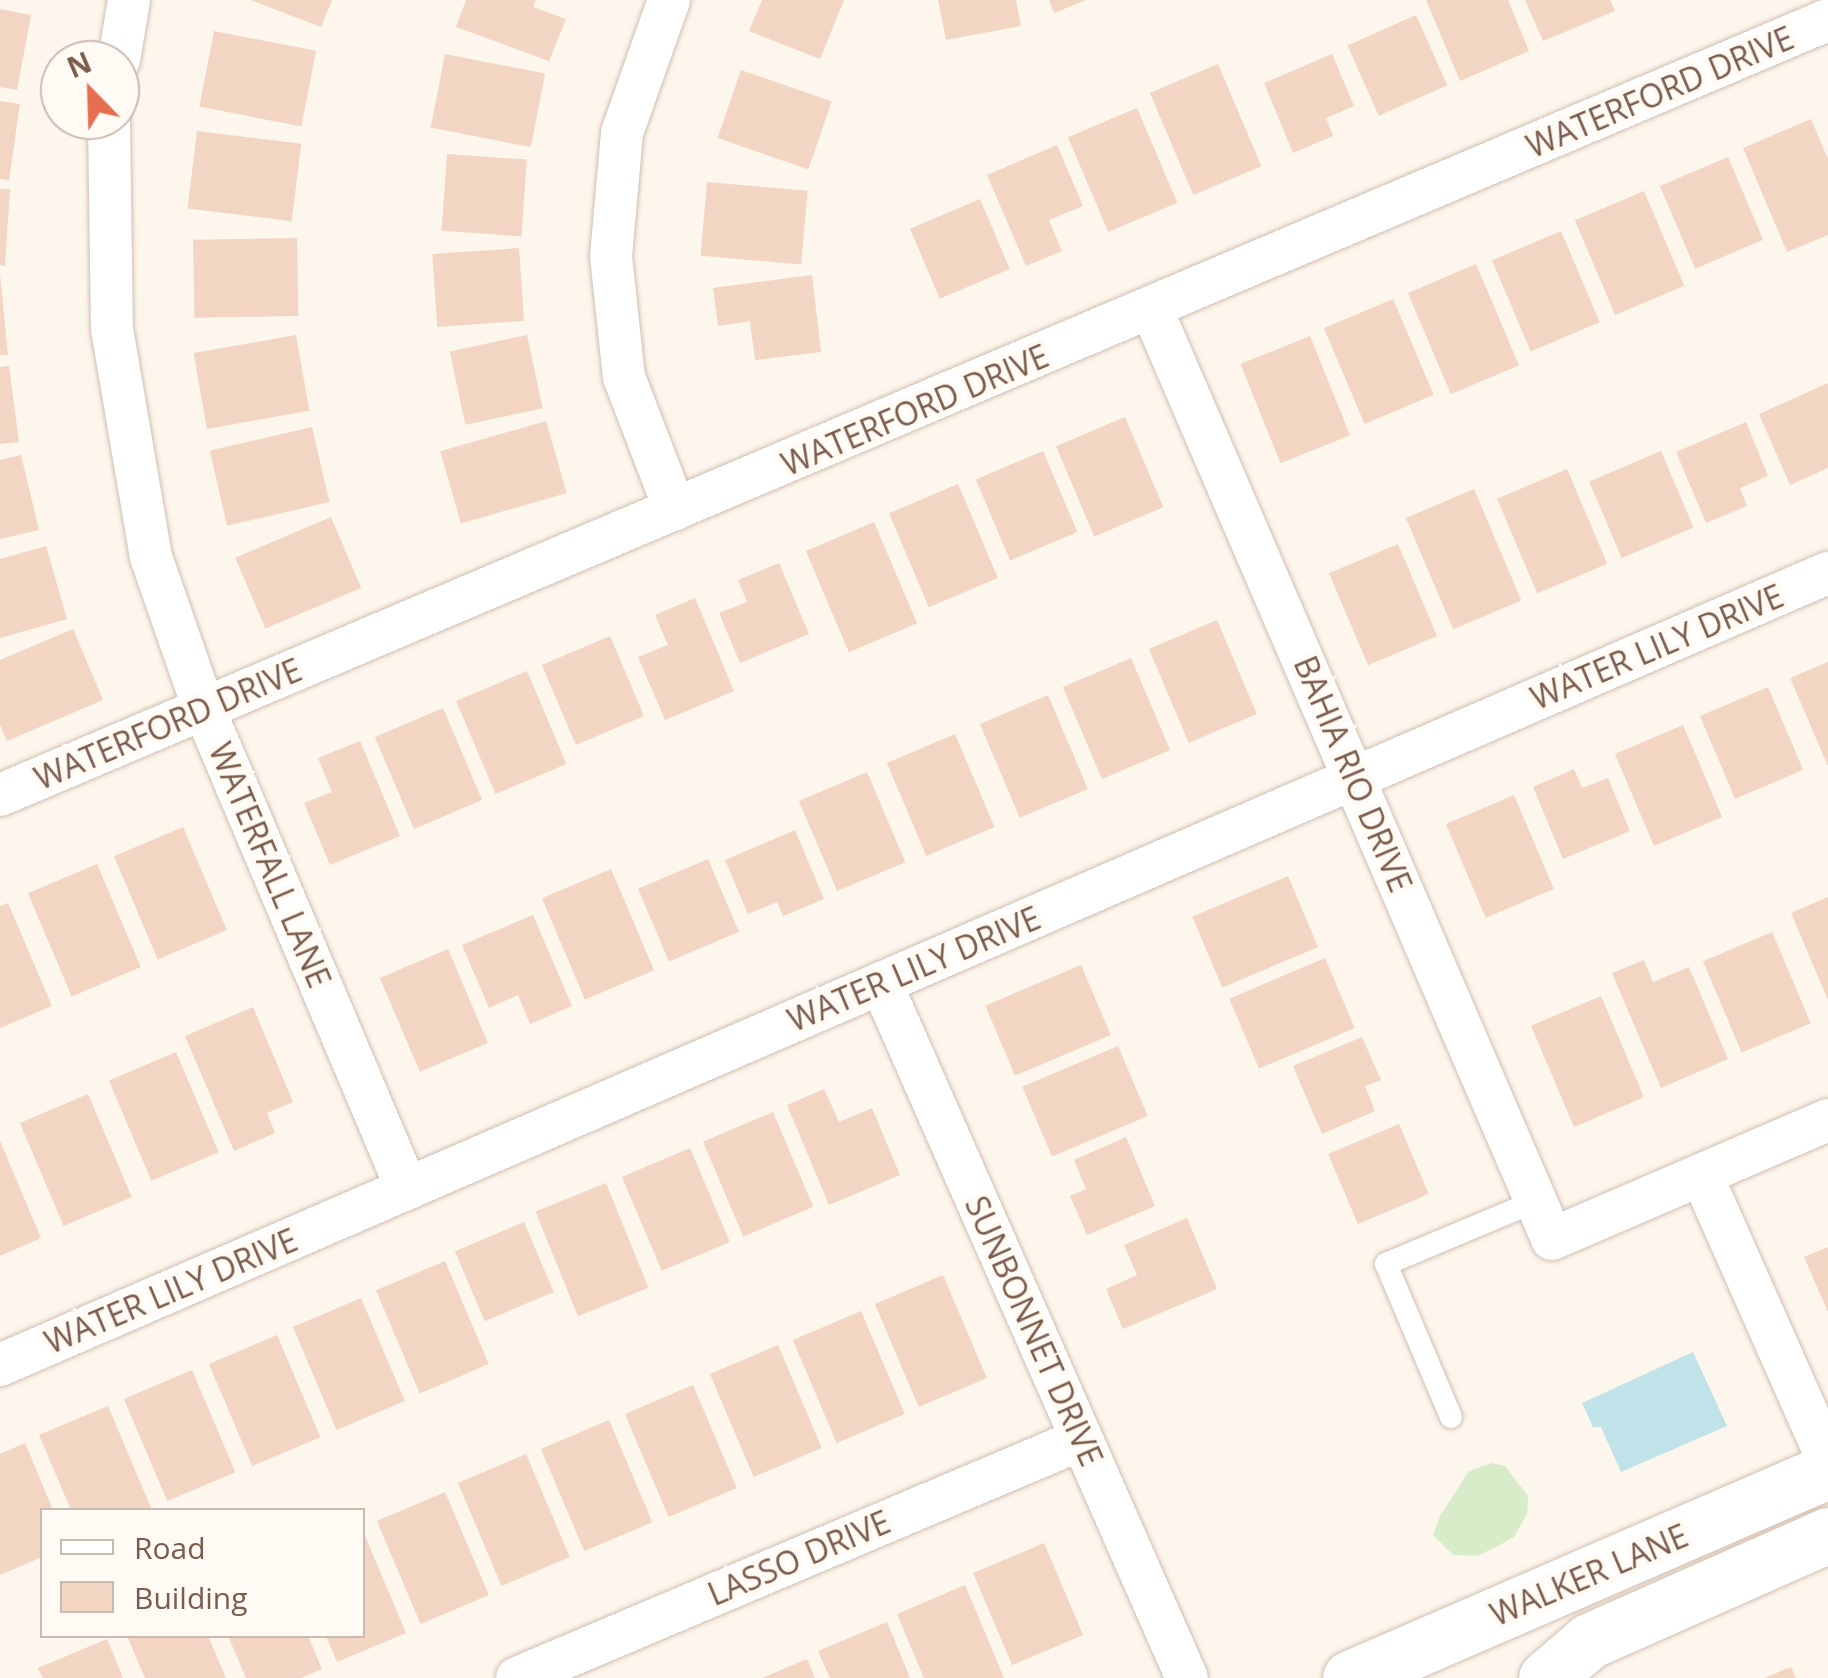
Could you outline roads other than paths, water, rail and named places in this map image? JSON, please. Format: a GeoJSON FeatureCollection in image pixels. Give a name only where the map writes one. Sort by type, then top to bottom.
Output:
{"type":"FeatureCollection","features":[{"type":"Feature","properties":{"kind":"street"},"geometry":{"type":"LineString","coordinates":[[122,40],[129,0]]}},
{"type":"Feature","properties":{"kind":"street"},"geometry":{"type":"LineString","coordinates":[[669,0],[622,133],[611,256],[624,377],[675,510]]}},
{"type":"Feature","properties":{"kind":"street","name":"WATERFORD DRIVE"},"geometry":{"type":"LineString","coordinates":[[0,795],[1152,310],[1828,20]]}},
{"type":"Feature","properties":{"kind":"street","name":"WATERFALL LANE"},"geometry":{"type":"LineString","coordinates":[[109,140],[112,329],[152,557],[204,709],[407,1188]]}},
{"type":"Feature","properties":{"kind":"street","name":"BAHIA RIO DRIVE"},"geometry":{"type":"LineString","coordinates":[[1152,310],[1544,1220]]}},
{"type":"Feature","properties":{"kind":"street","name":"WATER LILY DRIVE"},"geometry":{"type":"LineString","coordinates":[[0,1365],[1828,573]]}},
{"type":"Feature","properties":{"kind":"street","name":"SUNBONNET DRIVE"},"geometry":{"type":"LineString","coordinates":[[881,983],[1187,1678]]}},
{"type":"Feature","properties":{"kind":"street"},"geometry":{"type":"LineString","coordinates":[[1544,1220],[1702,1176],[1828,1120]]}},
{"type":"Feature","properties":{"kind":"street"},"geometry":{"type":"LineString","coordinates":[[1702,1176],[1828,1461]]}},
{"type":"Feature","properties":{"kind":"street","name":"LASSO DRIVE"},"geometry":{"type":"LineString","coordinates":[[517,1678],[1082,1439]]}},
{"type":"Feature","properties":{"kind":"street","name":"WALKER LANE"},"geometry":{"type":"LineString","coordinates":[[1350,1678],[1828,1471]]}},
{"type":"Feature","properties":{"kind":"street"},"geometry":{"type":"LineString","coordinates":[[1546,1678],[1588,1640],[1828,1534]]}},
{"type":"Feature","properties":{"kind":"street"},"geometry":{"type":"LineString","coordinates":[[1568,1678],[1828,1566]]}},
{"type":"Feature","properties":{"kind":"lane"},"geometry":{"type":"LineString","coordinates":[[1451,1417],[1386,1264],[1544,1220]]}},
{"type":"Feature","properties":{"kind":"water"},"geometry":{"type":"Polygon","coordinates":[[[1693,1352],[1727,1426],[1621,1472],[1601,1427],[1593,1427],[1582,1403],[1693,1352]]]}}]}
